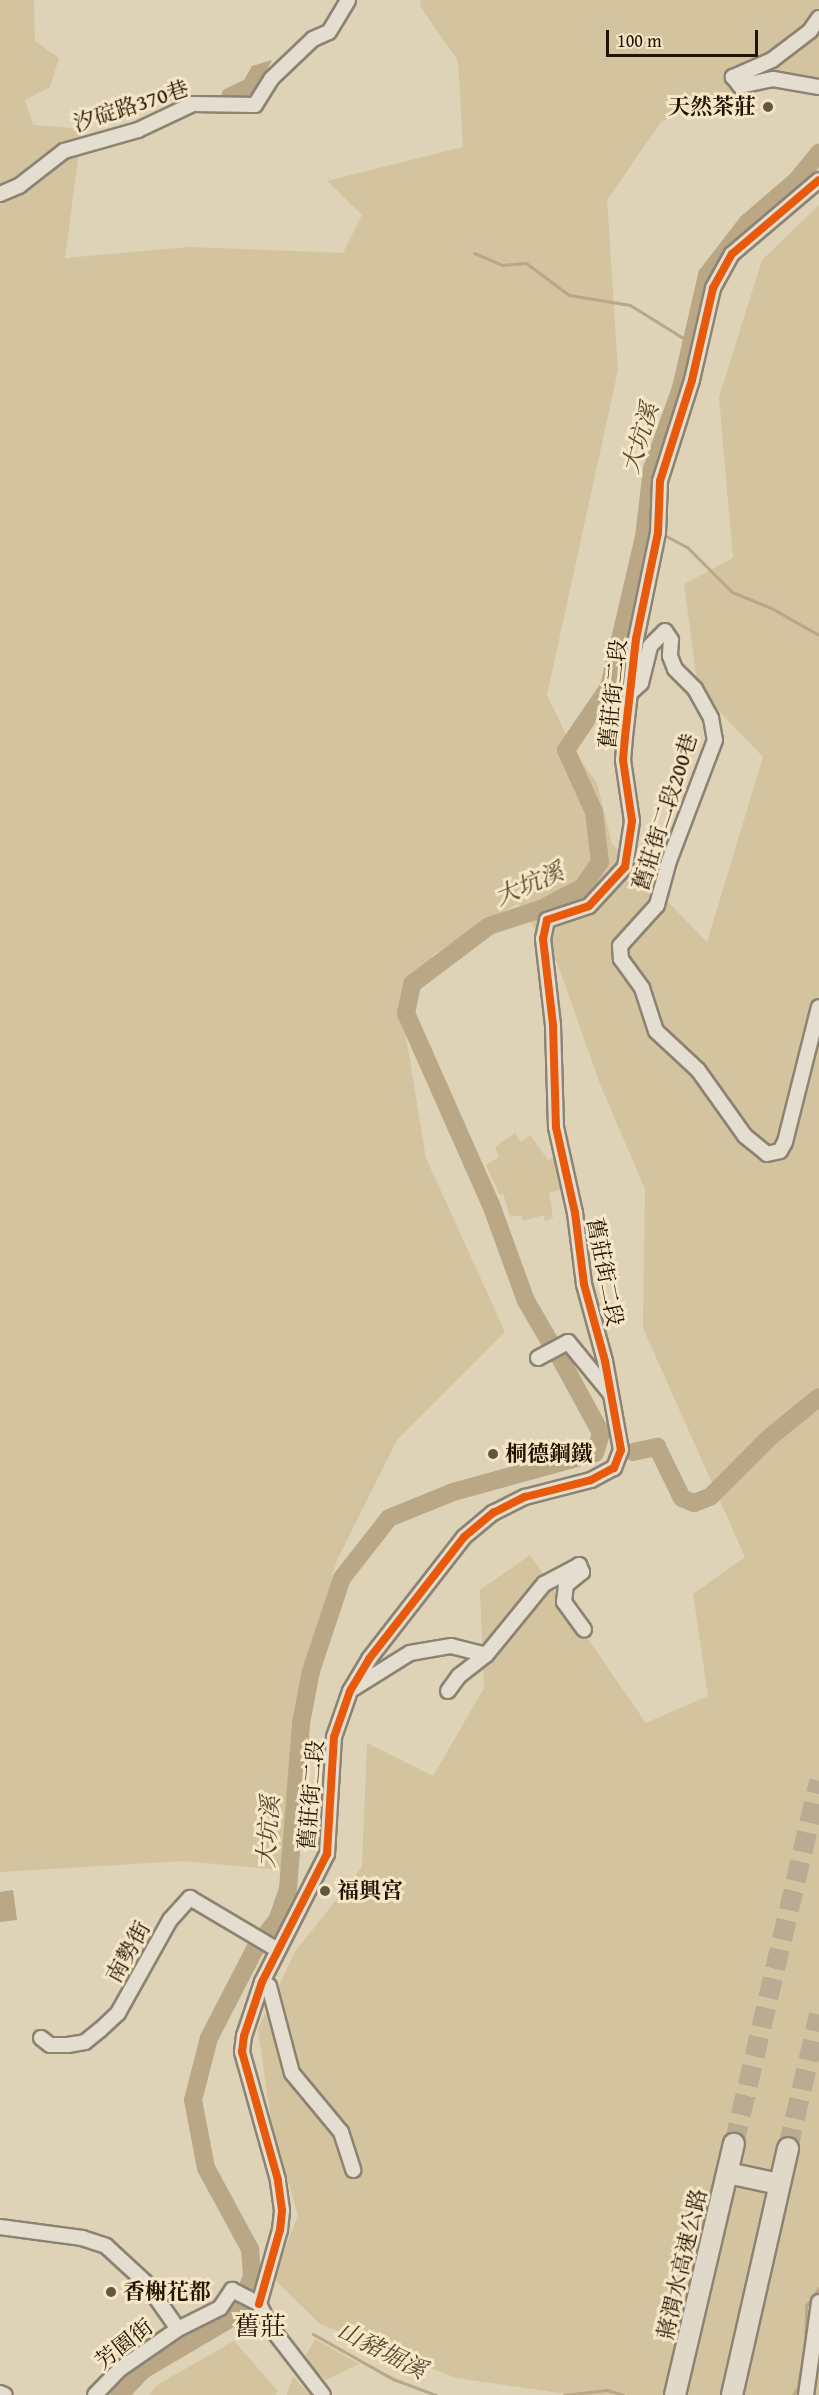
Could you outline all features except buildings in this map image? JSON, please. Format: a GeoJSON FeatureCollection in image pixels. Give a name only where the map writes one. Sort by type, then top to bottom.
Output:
{"type":"FeatureCollection","features":[{"type":"Feature","properties":{"kind":"highway","name":"蔣渭水高速公路"},"geometry":{"type":"LineString","coordinates":[[675,2395],[705,2281],[734,2144]]}},
{"type":"Feature","properties":{"kind":"highway"},"geometry":{"type":"LineString","coordinates":[[732,2395],[788,2148]]}},
{"type":"Feature","properties":{"kind":"highway"},"geometry":{"type":"LineString","coordinates":[[728,2173],[778,2184]]}},
{"type":"Feature","properties":{"kind":"street","name":"汐碇路370巷"},"geometry":{"type":"LineString","coordinates":[[0,194],[19,186],[64,151],[138,130],[193,104],[255,105],[271,79],[313,39],[329,32],[348,0]]}},
{"type":"Feature","properties":{"kind":"street"},"geometry":{"type":"LineString","coordinates":[[819,18],[810,31],[772,60],[733,77],[740,86],[773,79],[819,87]]}},
{"type":"Feature","properties":{"kind":"street","name":"舊莊街二段"},"geometry":{"type":"LineString","coordinates":[[256,2302],[280,2230],[282,2210],[278,2180],[242,2052],[248,2013],[274,1948],[327,1854],[334,1737],[350,1691],[369,1659],[464,1537],[493,1513],[525,1497],[591,1479],[614,1468],[621,1450],[612,1395],[584,1284],[575,1213],[555,1126],[553,1025],[543,939],[547,920],[590,906],[625,867],[632,821],[624,760],[630,693],[636,639],[657,537],[660,481],[692,380],[713,288],[732,254],[819,180]]}},
{"type":"Feature","properties":{"kind":"street","name":"舊莊街二段200巷"},"geometry":{"type":"LineString","coordinates":[[630,693],[640,683],[650,646],[665,631],[671,640],[670,656],[675,669],[695,689],[711,718],[715,740],[669,861],[657,905],[620,946],[621,959],[642,988],[656,1031],[698,1070],[745,1136],[767,1154],[780,1151],[785,1142],[819,1007]]}},
{"type":"Feature","properties":{"kind":"street"},"geometry":{"type":"LineString","coordinates":[[538,1358],[568,1342],[612,1395]]}},
{"type":"Feature","properties":{"kind":"street"},"geometry":{"type":"LineString","coordinates":[[448,1690],[459,1676],[486,1655],[544,1584],[579,1564],[582,1572],[566,1584],[564,1602],[584,1630]]}},
{"type":"Feature","properties":{"kind":"street"},"geometry":{"type":"LineString","coordinates":[[350,1691],[410,1653],[451,1646],[486,1655]]}},
{"type":"Feature","properties":{"kind":"street","name":"南勢街"},"geometry":{"type":"LineString","coordinates":[[41,2038],[57,2046],[84,2042],[118,2013],[184,1900],[190,1898],[274,1948]]}},
{"type":"Feature","properties":{"kind":"street"},"geometry":{"type":"LineString","coordinates":[[262,1982],[269,1986],[292,2073],[341,2132],[353,2170]]}},
{"type":"Feature","properties":{"kind":"street","name":"芳園街"},"geometry":{"type":"LineString","coordinates":[[0,2227],[82,2238],[106,2246],[146,2282],[178,2329],[120,2368],[95,2395]]}},
{"type":"Feature","properties":{"kind":"street"},"geometry":{"type":"LineString","coordinates":[[178,2329],[220,2308],[232,2290],[256,2302],[272,2330],[323,2395]]}},
{"type":"Feature","properties":{"kind":"street"},"geometry":{"type":"LineString","coordinates":[[806,2395],[819,2302]]}},
{"type":"Feature","properties":{"kind":"street"},"geometry":{"type":"LineString","coordinates":[[0,2392],[5,2395]]}},
{"type":"Feature","properties":{"kind":"shaded area"},"geometry":{"type":"Polygon","coordinates":[[[0,0],[34,0],[35,41],[59,58],[50,87],[25,100],[33,125],[82,129],[65,258],[189,247],[343,253],[362,215],[327,181],[463,147],[458,61],[420,6],[421,0],[819,0],[819,80],[759,82],[661,122],[607,200],[618,370],[547,695],[574,751],[597,783],[612,844],[707,942],[763,757],[698,689],[684,584],[733,558],[719,397],[762,260],[819,205],[819,2395],[574,2395],[456,2378],[320,2324],[273,2278],[298,2216],[271,2120],[258,2029],[295,1952],[362,1867],[367,1743],[433,1776],[484,1688],[480,1590],[530,1555],[646,1723],[708,1696],[693,1594],[745,1557],[643,1328],[645,1189],[600,1084],[557,962],[518,903],[433,955],[402,1013],[426,1158],[505,1332],[397,1440],[337,1560],[313,1644],[297,1775],[293,1871],[183,1861],[0,1872],[0,0]]]}},
{"type":"Feature","properties":{"kind":"shaded area"},"geometry":{"type":"Polygon","coordinates":[[[272,60],[257,91],[248,96],[221,96],[223,90],[244,80],[252,66],[272,60]]]}},
{"type":"Feature","properties":{"kind":"shaded area"},"geometry":{"type":"Polygon","coordinates":[[[515,1133],[521,1142],[530,1135],[548,1160],[554,1158],[563,1189],[549,1193],[553,1218],[545,1221],[544,1215],[523,1221],[521,1215],[510,1217],[503,1193],[500,1195],[486,1165],[499,1157],[495,1147],[515,1133]]]}},
{"type":"Feature","properties":{"kind":"shaded area"},"geometry":{"type":"Polygon","coordinates":[[[13,1890],[17,1920],[0,1922],[0,1892],[13,1890]]]}},
{"type":"Feature","properties":{"kind":"shaded area"},"geometry":{"type":"Polygon","coordinates":[[[315,2339],[359,2364],[326,2380],[303,2361],[315,2339]]]}},
{"type":"Feature","properties":{"kind":"shaded area"},"geometry":{"type":"Polygon","coordinates":[[[234,2341],[278,2391],[275,2395],[149,2395],[157,2385],[234,2341]]]}},
{"type":"Feature","properties":{"kind":"shaded area"},"geometry":{"type":"Polygon","coordinates":[[[293,2376],[310,2395],[287,2395],[293,2376]]]}},
{"type":"Feature","properties":{"kind":"waterway","name":"大坑溪"},"geometry":{"type":"LineString","coordinates":[[550,1342],[526,1301],[491,1205],[406,1013],[412,984],[489,926],[541,909],[583,887],[600,862],[594,812],[566,750],[609,687],[644,537],[652,469],[681,388],[707,275],[747,223],[797,180],[819,153]]}},
{"type":"Feature","properties":{"kind":"waterway"},"geometry":{"type":"LineString","coordinates":[[474,253],[502,265],[526,263],[569,295],[630,305],[691,343]]}},
{"type":"Feature","properties":{"kind":"waterway"},"geometry":{"type":"LineString","coordinates":[[666,536],[687,547],[732,592],[771,608],[819,635]]}},
{"type":"Feature","properties":{"kind":"waterway","name":"大坑溪"},"geometry":{"type":"LineString","coordinates":[[119,2395],[143,2370],[238,2314],[252,2276],[250,2249],[206,2168],[193,2100],[209,2038],[255,1949],[278,1918],[288,1889],[301,1723],[311,1671],[342,1578],[389,1518],[453,1492],[595,1453],[601,1433],[559,1356]]}},
{"type":"Feature","properties":{"kind":"waterway"},"geometry":{"type":"LineString","coordinates":[[633,1452],[657,1447],[682,1498],[694,1503],[710,1497],[770,1437],[819,1397]]}},
{"type":"Feature","properties":{"kind":"waterway","name":"山豬堀溪"},"geometry":{"type":"LineString","coordinates":[[793,2395],[798,2387],[805,2343],[806,2306],[819,2288]]}},
{"type":"Feature","properties":{"kind":"waterway","name":"山豬堀溪"},"geometry":{"type":"LineString","coordinates":[[313,2334],[393,2379],[436,2395]]}},
{"type":"Feature","properties":{"kind":"waterway","name":"山豬堀溪"},"geometry":{"type":"LineString","coordinates":[[564,2395],[607,2390],[623,2395]]}},
{"type":"Feature","properties":{"kind":"tunnel"},"geometry":{"type":"LineString","coordinates":[[734,2144],[819,1781]]}},
{"type":"Feature","properties":{"kind":"tunnel"},"geometry":{"type":"LineString","coordinates":[[788,2148],[819,2015]]}},
{"type":"Feature","properties":{"kind":"cycle path"},"geometry":{"type":"LineString","coordinates":[[259,2304],[280,2230],[282,2210],[278,2180],[242,2052],[244,2036],[262,1982],[327,1854],[334,1737],[350,1691],[369,1659],[464,1537],[493,1513],[525,1497],[591,1480],[614,1468],[621,1450],[605,1361],[584,1284],[575,1213],[556,1127],[553,1025],[543,939],[547,920],[589,906],[625,867],[632,821],[623,760],[636,639],[658,533],[660,481],[692,380],[713,288],[732,254],[819,180]]}},
{"type":"Feature","properties":{"kind":"place","name":"天然茶莊"},"geometry":{"type":"Point","coordinates":[768,107]}},
{"type":"Feature","properties":{"kind":"place","name":"桐德鋼鐵"},"geometry":{"type":"Point","coordinates":[493,1454]}},
{"type":"Feature","properties":{"kind":"place","name":"福興宮"},"geometry":{"type":"Point","coordinates":[325,1891]}},
{"type":"Feature","properties":{"kind":"place","name":"香榭花都"},"geometry":{"type":"Point","coordinates":[111,2292]}},
{"type":"Feature","properties":{"kind":"district","name":"舊莊"},"geometry":{"type":"Point","coordinates":[260,2326]}}]}
